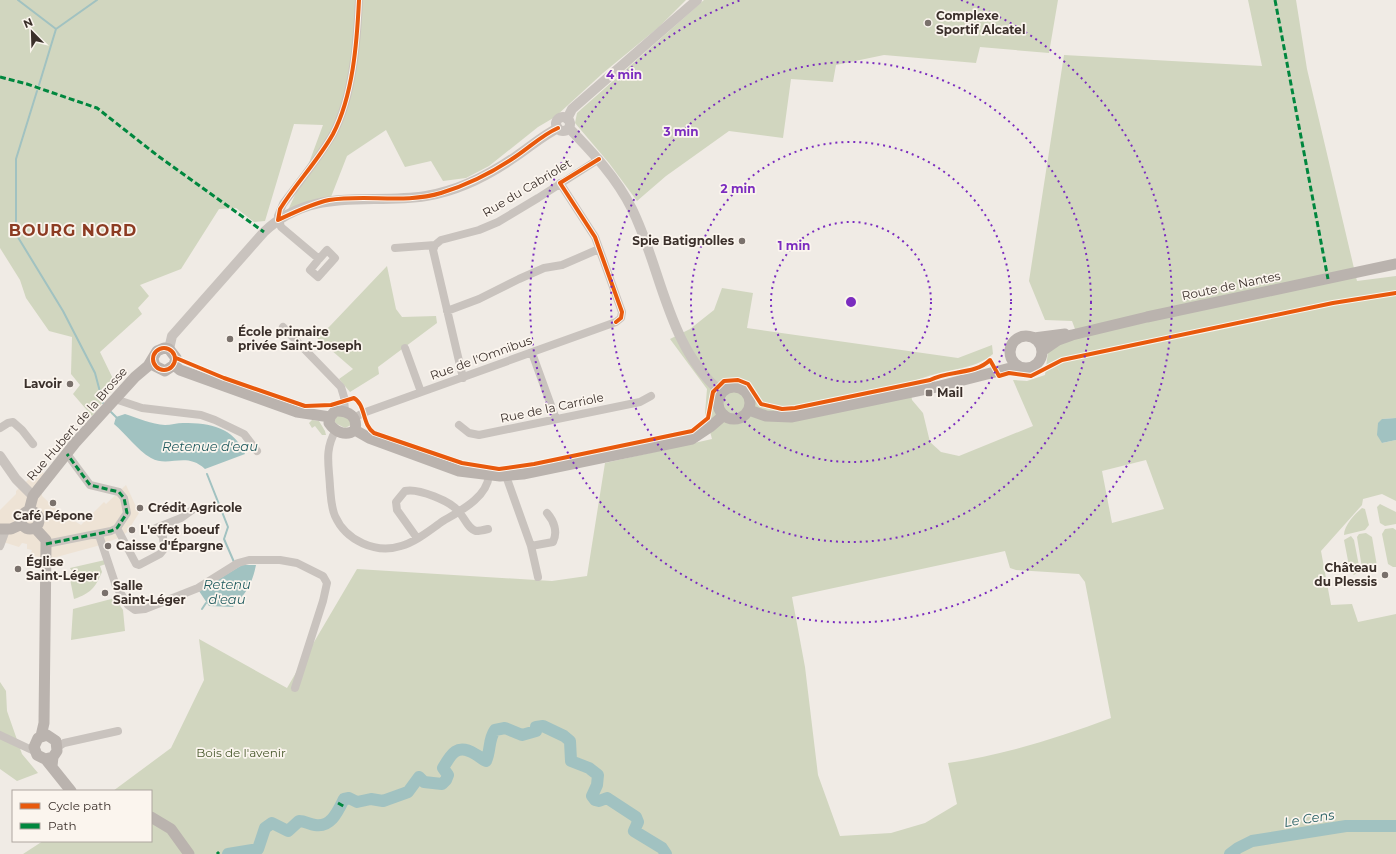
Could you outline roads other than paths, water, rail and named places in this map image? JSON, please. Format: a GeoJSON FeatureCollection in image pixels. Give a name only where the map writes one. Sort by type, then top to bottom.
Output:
{"type":"FeatureCollection","features":[{"type":"Feature","properties":{"kind":"main road","name":"Route de Nantes"},"geometry":{"type":"LineString","coordinates":[[1042,351],[1058,340],[1072,335],[1147,317],[1396,264]]}},
{"type":"Feature","properties":{"kind":"main road","name":"Route de Nantes"},"geometry":{"type":"LineString","coordinates":[[1034,338],[1064,334],[1072,335]]}},
{"type":"Feature","properties":{"kind":"main road"},"geometry":{"type":"LineString","coordinates":[[749,410],[766,416],[791,417],[976,377],[1002,369],[1018,366],[1026,368],[1036,365],[1039,361],[1042,351],[1038,342],[1034,338],[1023,337],[1018,339],[1012,346],[1010,352],[998,364],[976,377]]}},
{"type":"Feature","properties":{"kind":"main road"},"geometry":{"type":"LineString","coordinates":[[160,349],[169,349],[174,354],[174,365],[164,370],[155,364],[154,355],[160,349]]}},
{"type":"Feature","properties":{"kind":"main road"},"geometry":{"type":"LineString","coordinates":[[1010,352],[1013,361],[1018,366]]}},
{"type":"Feature","properties":{"kind":"main road","name":"Rue Hubert de la Brosse"},"geometry":{"type":"LineString","coordinates":[[33,496],[110,404],[135,377],[155,364]]}},
{"type":"Feature","properties":{"kind":"main road"},"geometry":{"type":"LineString","coordinates":[[174,365],[180,370],[297,412],[330,417]]}},
{"type":"Feature","properties":{"kind":"main road"},"geometry":{"type":"LineString","coordinates":[[729,388],[742,389],[750,400],[749,410],[738,419],[728,418],[719,407],[722,393],[729,388]]}},
{"type":"Feature","properties":{"kind":"main road"},"geometry":{"type":"LineString","coordinates":[[336,411],[350,415],[356,421],[355,430],[350,434],[336,430],[329,423],[330,417],[336,411]]}},
{"type":"Feature","properties":{"kind":"main road"},"geometry":{"type":"LineString","coordinates":[[355,430],[369,438],[459,471],[506,476],[692,439],[716,423],[724,415]]}},
{"type":"Feature","properties":{"kind":"main road"},"geometry":{"type":"LineString","coordinates":[[22,524],[22,516],[29,511],[33,496]]}},
{"type":"Feature","properties":{"kind":"main road"},"geometry":{"type":"LineString","coordinates":[[22,524],[28,529],[35,528],[39,522],[38,516],[29,511]]}},
{"type":"Feature","properties":{"kind":"main road"},"geometry":{"type":"LineString","coordinates":[[3,529],[22,524]]}},
{"type":"Feature","properties":{"kind":"main road"},"geometry":{"type":"LineString","coordinates":[[35,528],[46,540],[44,723],[49,748],[70,790]]}},
{"type":"Feature","properties":{"kind":"main road"},"geometry":{"type":"LineString","coordinates":[[152,818],[171,829],[189,854]]}},
{"type":"Feature","properties":{"kind":"street"},"geometry":{"type":"LineString","coordinates":[[319,260],[281,227],[278,220],[280,209],[333,133],[342,110],[352,69],[358,30],[359,0]]}},
{"type":"Feature","properties":{"kind":"street"},"geometry":{"type":"LineString","coordinates":[[568,123],[572,109],[697,0]]}},
{"type":"Feature","properties":{"kind":"street"},"geometry":{"type":"LineString","coordinates":[[169,349],[172,336],[182,323],[264,232],[278,220],[298,210],[328,200],[413,198],[440,193],[476,180],[498,168],[548,133],[558,128],[557,122],[559,119],[568,123],[620,186],[632,210],[668,310],[682,340],[693,360],[722,393]]}},
{"type":"Feature","properties":{"kind":"street","name":"Rue du Cabriolet"},"geometry":{"type":"LineString","coordinates":[[395,248],[434,244],[441,240],[465,234],[498,222],[599,159]]}},
{"type":"Feature","properties":{"kind":"street"},"geometry":{"type":"LineString","coordinates":[[447,311],[479,299],[544,268],[562,265],[599,249],[595,237],[560,183]]}},
{"type":"Feature","properties":{"kind":"street"},"geometry":{"type":"LineString","coordinates":[[434,244],[433,250],[463,378]]}},
{"type":"Feature","properties":{"kind":"street","name":"Rue de l'Omnibus"},"geometry":{"type":"LineString","coordinates":[[350,415],[363,413],[616,322],[621,318],[622,312],[599,249]]}},
{"type":"Feature","properties":{"kind":"street"},"geometry":{"type":"LineString","coordinates":[[283,328],[340,387],[350,415]]}},
{"type":"Feature","properties":{"kind":"street"},"geometry":{"type":"LineString","coordinates":[[405,348],[421,392]]}},
{"type":"Feature","properties":{"kind":"street"},"geometry":{"type":"LineString","coordinates":[[532,353],[556,419]]}},
{"type":"Feature","properties":{"kind":"street","name":"Rue de la Carriole"},"geometry":{"type":"LineString","coordinates":[[459,425],[469,433],[479,435],[640,402],[651,396]]}},
{"type":"Feature","properties":{"kind":"street"},"geometry":{"type":"LineString","coordinates":[[110,404],[201,414],[244,434],[257,451]]}},
{"type":"Feature","properties":{"kind":"street"},"geometry":{"type":"LineString","coordinates":[[0,428],[13,422],[22,430],[33,444]]}},
{"type":"Feature","properties":{"kind":"street"},"geometry":{"type":"LineString","coordinates":[[336,430],[328,447],[331,506],[338,522],[354,539],[377,548],[386,549],[402,546],[459,511],[479,496],[485,488],[489,475]]}},
{"type":"Feature","properties":{"kind":"street"},"geometry":{"type":"LineString","coordinates":[[46,544],[99,534],[117,528],[127,513],[126,504],[120,492],[90,485],[67,454]]}},
{"type":"Feature","properties":{"kind":"street"},"geometry":{"type":"LineString","coordinates":[[0,456],[16,479],[33,496]]}},
{"type":"Feature","properties":{"kind":"street"},"geometry":{"type":"LineString","coordinates":[[506,476],[531,546],[538,577]]}},
{"type":"Feature","properties":{"kind":"street"},"geometry":{"type":"LineString","coordinates":[[417,538],[397,510],[396,502],[405,491],[414,490],[448,502],[459,511],[471,528],[476,531],[488,529]]}},
{"type":"Feature","properties":{"kind":"street"},"geometry":{"type":"LineString","coordinates":[[117,528],[136,564],[139,565],[160,554],[164,549],[163,538],[156,528],[181,518],[195,508]]}},
{"type":"Feature","properties":{"kind":"street"},"geometry":{"type":"LineString","coordinates":[[531,546],[553,542],[556,536],[553,520],[547,513]]}},
{"type":"Feature","properties":{"kind":"street"},"geometry":{"type":"LineString","coordinates":[[0,546],[3,529]]}},
{"type":"Feature","properties":{"kind":"street"},"geometry":{"type":"LineString","coordinates":[[99,534],[116,586],[128,605],[135,610],[145,609],[198,588],[242,561],[263,559],[297,563],[323,576],[327,583],[323,601],[295,688]]}},
{"type":"Feature","properties":{"kind":"street"},"geometry":{"type":"LineString","coordinates":[[0,735],[23,745],[49,748],[118,731]]}},
{"type":"Feature","properties":{"kind":"water","name":"Retenue d'eau"},"geometry":{"type":"Polygon","coordinates":[[[125,414],[145,421],[165,425],[193,423],[220,428],[234,438],[245,454],[205,469],[191,461],[158,461],[141,451],[114,424],[116,417],[125,414]]]}},
{"type":"Feature","properties":{"kind":"water"},"geometry":{"type":"Polygon","coordinates":[[[1396,418],[1396,440],[1382,443],[1377,435],[1378,423],[1382,419],[1396,418]]]}},
{"type":"Feature","properties":{"kind":"water","name":"Retenu d'eau"},"geometry":{"type":"Polygon","coordinates":[[[242,565],[256,565],[251,583],[242,597],[233,607],[209,606],[199,591],[242,565]]]}},
{"type":"Feature","properties":{"kind":"waterway"},"geometry":{"type":"LineString","coordinates":[[18,0],[56,29]]}},
{"type":"Feature","properties":{"kind":"waterway"},"geometry":{"type":"LineString","coordinates":[[39,85],[56,29],[97,0]]}},
{"type":"Feature","properties":{"kind":"waterway"},"geometry":{"type":"LineString","coordinates":[[37,91],[16,159],[16,234],[63,311],[95,373],[103,403]]}},
{"type":"Feature","properties":{"kind":"waterway"},"geometry":{"type":"LineString","coordinates":[[111,412],[116,417]]}},
{"type":"Feature","properties":{"kind":"waterway"},"geometry":{"type":"LineString","coordinates":[[207,474],[228,527],[224,539],[234,562]]}},
{"type":"Feature","properties":{"kind":"waterway"},"geometry":{"type":"LineString","coordinates":[[202,609],[206,603]]}},
{"type":"Feature","properties":{"kind":"waterway","name":"Le Cens"},"geometry":{"type":"LineString","coordinates":[[228,854],[258,849],[265,828],[272,823],[288,831],[299,821],[315,825],[325,824],[333,818],[344,799],[349,798],[357,802],[371,799],[383,801],[408,792],[419,777],[424,782],[442,784],[448,775],[443,768],[455,752],[459,750],[469,751],[486,761],[489,753],[491,738],[495,730],[505,728],[522,735],[536,731],[536,727],[543,726],[564,736],[570,741],[571,761],[589,768],[598,775],[597,785],[592,796],[595,800],[599,801],[607,798],[636,817],[638,822],[634,831],[662,848],[666,854]]}},
{"type":"Feature","properties":{"kind":"waterway","name":"Le Cens"},"geometry":{"type":"LineString","coordinates":[[1230,854],[1252,841],[1346,826],[1396,826]]}},
{"type":"Feature","properties":{"kind":"place","name":"Complexe Sportif Alcatel"},"geometry":{"type":"Point","coordinates":[928,23]}},
{"type":"Feature","properties":{"kind":"place","name":"Spie Batignolles"},"geometry":{"type":"Point","coordinates":[742,241]}},
{"type":"Feature","properties":{"kind":"place","name":"École primaire privée Saint-Joseph"},"geometry":{"type":"Point","coordinates":[230,339]}},
{"type":"Feature","properties":{"kind":"place","name":"Lavoir"},"geometry":{"type":"Point","coordinates":[70,384]}},
{"type":"Feature","properties":{"kind":"place","name":"Mail"},"geometry":{"type":"Point","coordinates":[929,393]}},
{"type":"Feature","properties":{"kind":"place","name":"Café Pépone"},"geometry":{"type":"Point","coordinates":[53,503]}},
{"type":"Feature","properties":{"kind":"place","name":"Crédit Agricole"},"geometry":{"type":"Point","coordinates":[140,508]}},
{"type":"Feature","properties":{"kind":"place","name":"L'effet boeuf"},"geometry":{"type":"Point","coordinates":[132,530]}},
{"type":"Feature","properties":{"kind":"place","name":"Caisse d'Épargne"},"geometry":{"type":"Point","coordinates":[108,546]}},
{"type":"Feature","properties":{"kind":"place","name":"Église Saint-Léger"},"geometry":{"type":"Point","coordinates":[18,569]}},
{"type":"Feature","properties":{"kind":"place","name":"Château du Plessis"},"geometry":{"type":"Point","coordinates":[1385,575]}},
{"type":"Feature","properties":{"kind":"place","name":"Salle Saint-Léger"},"geometry":{"type":"Point","coordinates":[105,593]}},
{"type":"Feature","properties":{"kind":"district","name":"BOURG NORD"},"geometry":{"type":"Point","coordinates":[73,230]}},
{"type":"Feature","properties":{"kind":"park label","name":"Bois de l'avenir"},"geometry":{"type":"Point","coordinates":[241,753]}}]}
